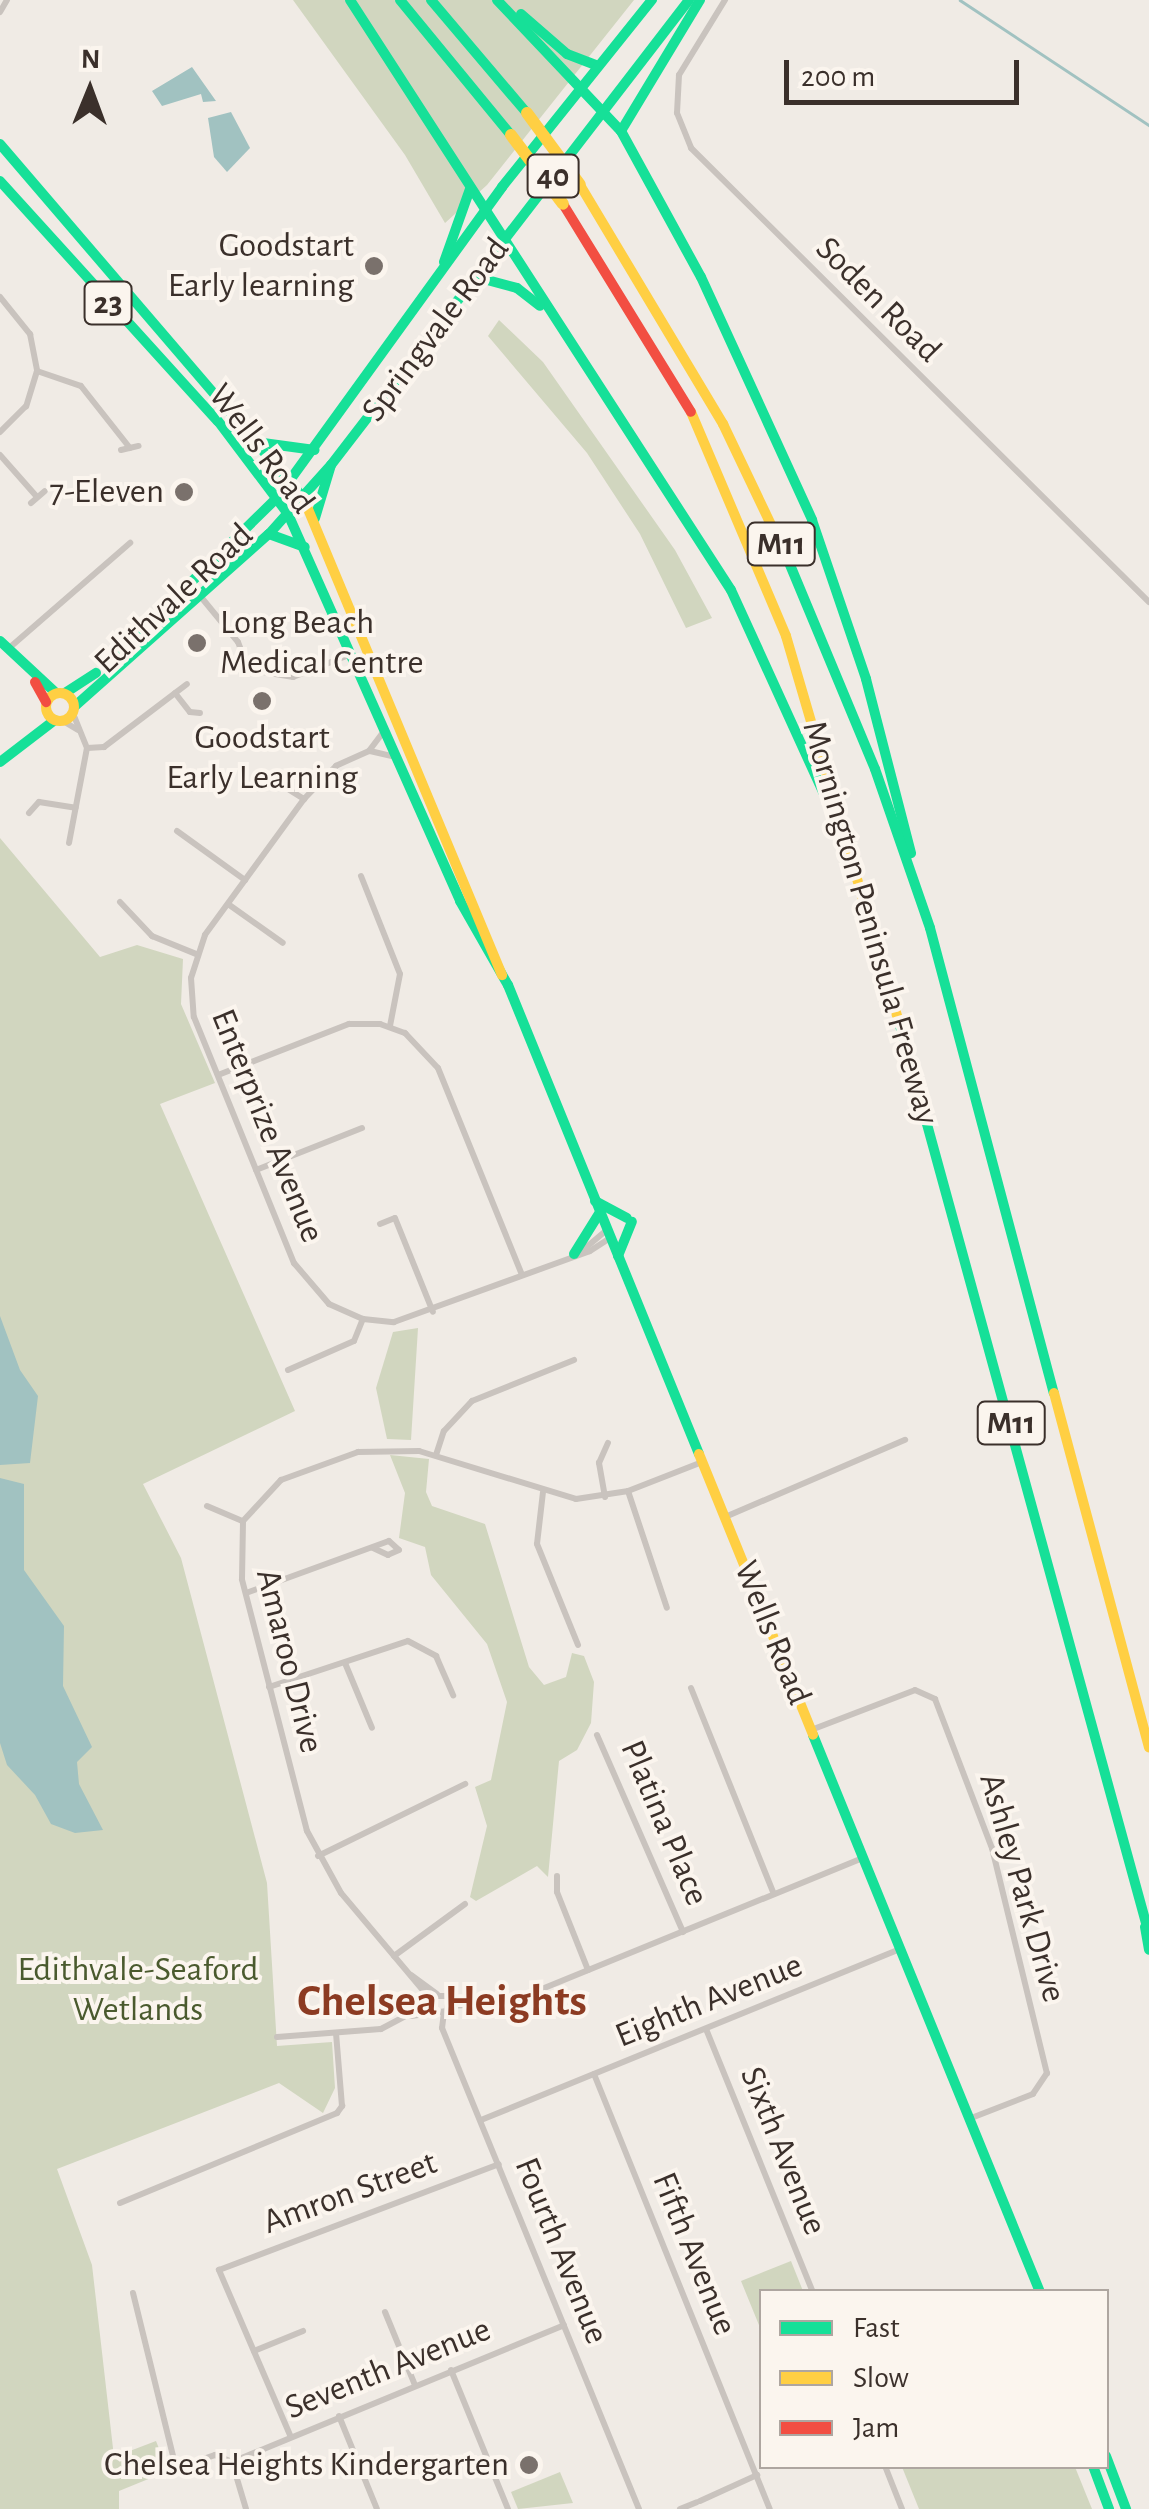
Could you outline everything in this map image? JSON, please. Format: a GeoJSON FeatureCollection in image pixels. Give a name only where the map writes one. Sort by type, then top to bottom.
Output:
{"type":"FeatureCollection","features":[{"type":"Feature","properties":{"kind":"main road"},"geometry":{"type":"LineString","coordinates":[[350,0],[732,590],[835,817],[877,941]]}},
{"type":"Feature","properties":{"kind":"main road","name":"Mornington Peninsula Freeway"},"geometry":{"type":"LineString","coordinates":[[400,0],[563,204],[694,415],[742,520],[786,636],[877,941],[1149,1934]]}},
{"type":"Feature","properties":{"kind":"main road","name":"Mornington Peninsula Freeway"},"geometry":{"type":"LineString","coordinates":[[431,0],[527,113],[580,185],[687,358],[754,486],[844,689],[930,928],[1149,1748]]}},
{"type":"Feature","properties":{"kind":"main road"},"geometry":{"type":"LineString","coordinates":[[500,0],[567,54],[595,65]]}},
{"type":"Feature","properties":{"kind":"main road"},"geometry":{"type":"LineString","coordinates":[[500,0],[621,131],[701,276],[812,520],[871,696],[930,928]]}},
{"type":"Feature","properties":{"kind":"main road","name":"Springvale Road"},"geometry":{"type":"LineString","coordinates":[[277,498],[595,65],[652,0]]}},
{"type":"Feature","properties":{"kind":"main road","name":"Springvale Road"},"geometry":{"type":"LineString","coordinates":[[288,514],[332,465],[689,0]]}},
{"type":"Feature","properties":{"kind":"main road"},"geometry":{"type":"LineString","coordinates":[[621,131],[700,0]]}},
{"type":"Feature","properties":{"kind":"main road","name":"Wells Road"},"geometry":{"type":"LineString","coordinates":[[3,154],[263,443],[315,518],[1039,2289]]}},
{"type":"Feature","properties":{"kind":"main road","name":"Wells Road"},"geometry":{"type":"LineString","coordinates":[[0,181],[218,422],[288,514],[306,547],[460,901],[502,975]]}},
{"type":"Feature","properties":{"kind":"main road"},"geometry":{"type":"LineString","coordinates":[[441,274],[470,189]]}},
{"type":"Feature","properties":{"kind":"main road"},"geometry":{"type":"LineString","coordinates":[[476,277],[532,296],[588,368]]}},
{"type":"Feature","properties":{"kind":"main road"},"geometry":{"type":"LineString","coordinates":[[263,443],[314,450]]}},
{"type":"Feature","properties":{"kind":"main road"},"geometry":{"type":"LineString","coordinates":[[315,518],[332,465]]}},
{"type":"Feature","properties":{"kind":"main road","name":"Edithvale Road"},"geometry":{"type":"LineString","coordinates":[[193,590],[277,498]]}},
{"type":"Feature","properties":{"kind":"main road","name":"Edithvale Road"},"geometry":{"type":"LineString","coordinates":[[5,758],[193,590],[269,534],[288,514]]}},
{"type":"Feature","properties":{"kind":"main road"},"geometry":{"type":"LineString","coordinates":[[269,534],[306,547]]}},
{"type":"Feature","properties":{"kind":"main road"},"geometry":{"type":"LineString","coordinates":[[4,645],[60,707]]}},
{"type":"Feature","properties":{"kind":"main road"},"geometry":{"type":"LineString","coordinates":[[579,1252],[598,1207],[630,1220],[618,1256]]}},
{"type":"Feature","properties":{"kind":"main road"},"geometry":{"type":"LineString","coordinates":[[1141,1905],[1149,1950]]}},
{"type":"Feature","properties":{"kind":"main road"},"geometry":{"type":"LineString","coordinates":[[1109,2464],[1126,2509]]}},
{"type":"Feature","properties":{"kind":"main road"},"geometry":{"type":"LineString","coordinates":[[1094,2469],[1109,2509]]}},
{"type":"Feature","properties":{"kind":"street"},"geometry":{"type":"LineString","coordinates":[[0,12],[7,0]]}},
{"type":"Feature","properties":{"kind":"street","name":"Soden Road"},"geometry":{"type":"LineString","coordinates":[[725,0],[680,75],[678,113],[691,148],[1149,602]]}},
{"type":"Feature","properties":{"kind":"street"},"geometry":{"type":"LineString","coordinates":[[0,297],[30,334],[36,371],[26,406],[0,432]]}},
{"type":"Feature","properties":{"kind":"street"},"geometry":{"type":"LineString","coordinates":[[36,371],[81,386],[135,447],[121,450]]}},
{"type":"Feature","properties":{"kind":"street"},"geometry":{"type":"LineString","coordinates":[[0,455],[34,500],[45,490]]}},
{"type":"Feature","properties":{"kind":"street"},"geometry":{"type":"LineString","coordinates":[[4,645],[130,543]]}},
{"type":"Feature","properties":{"kind":"street"},"geometry":{"type":"LineString","coordinates":[[193,590],[238,642],[243,667],[292,677],[352,654]]}},
{"type":"Feature","properties":{"kind":"street"},"geometry":{"type":"LineString","coordinates":[[86,748],[100,749],[187,684]]}},
{"type":"Feature","properties":{"kind":"street"},"geometry":{"type":"LineString","coordinates":[[175,692],[190,712],[200,713]]}},
{"type":"Feature","properties":{"kind":"street"},"geometry":{"type":"LineString","coordinates":[[60,707],[80,730],[86,748],[69,843]]}},
{"type":"Feature","properties":{"kind":"street"},"geometry":{"type":"LineString","coordinates":[[120,902],[152,936],[196,954],[304,799],[336,766],[369,751],[385,730]]}},
{"type":"Feature","properties":{"kind":"street"},"geometry":{"type":"LineString","coordinates":[[369,751],[397,756]]}},
{"type":"Feature","properties":{"kind":"street"},"geometry":{"type":"LineString","coordinates":[[268,776],[304,799]]}},
{"type":"Feature","properties":{"kind":"street"},"geometry":{"type":"LineString","coordinates":[[29,813],[39,802],[76,808]]}},
{"type":"Feature","properties":{"kind":"street"},"geometry":{"type":"LineString","coordinates":[[177,831],[246,880]]}},
{"type":"Feature","properties":{"kind":"street"},"geometry":{"type":"LineString","coordinates":[[361,876],[400,974],[390,1026]]}},
{"type":"Feature","properties":{"kind":"street"},"geometry":{"type":"LineString","coordinates":[[228,904],[283,943]]}},
{"type":"Feature","properties":{"kind":"street","name":"Enterprize Avenue"},"geometry":{"type":"LineString","coordinates":[[196,954],[194,1017],[304,1279],[330,1304],[363,1319]]}},
{"type":"Feature","properties":{"kind":"street"},"geometry":{"type":"LineString","coordinates":[[218,1076],[349,1024],[390,1026],[418,1042],[438,1068],[522,1275]]}},
{"type":"Feature","properties":{"kind":"street"},"geometry":{"type":"LineString","coordinates":[[256,1170],[362,1128]]}},
{"type":"Feature","properties":{"kind":"street"},"geometry":{"type":"LineString","coordinates":[[380,1224],[394,1218],[434,1312]]}},
{"type":"Feature","properties":{"kind":"street"},"geometry":{"type":"LineString","coordinates":[[288,1370],[354,1341],[363,1319],[394,1322],[434,1312],[579,1252],[609,1234]]}},
{"type":"Feature","properties":{"kind":"street"},"geometry":{"type":"LineString","coordinates":[[436,1455],[444,1431],[472,1401],[574,1360]]}},
{"type":"Feature","properties":{"kind":"street"},"geometry":{"type":"LineString","coordinates":[[725,1517],[905,1440]]}},
{"type":"Feature","properties":{"kind":"street"},"geometry":{"type":"LineString","coordinates":[[604,1496],[599,1463],[608,1443]]}},
{"type":"Feature","properties":{"kind":"street"},"geometry":{"type":"LineString","coordinates":[[207,1506],[243,1521],[281,1480],[333,1459],[382,1450],[436,1455],[543,1492],[604,1496],[628,1491],[703,1462]]}},
{"type":"Feature","properties":{"kind":"street"},"geometry":{"type":"LineString","coordinates":[[628,1491],[668,1608]]}},
{"type":"Feature","properties":{"kind":"street"},"geometry":{"type":"LineString","coordinates":[[543,1492],[538,1544],[578,1645]]}},
{"type":"Feature","properties":{"kind":"street","name":"Amaroo Drive"},"geometry":{"type":"LineString","coordinates":[[243,1521],[238,1558],[269,1687],[318,1856],[434,2002]]}},
{"type":"Feature","properties":{"kind":"street"},"geometry":{"type":"LineString","coordinates":[[246,1593],[374,1548]]}},
{"type":"Feature","properties":{"kind":"street"},"geometry":{"type":"LineString","coordinates":[[269,1687],[346,1664],[394,1643],[419,1643],[436,1656],[453,1695]]}},
{"type":"Feature","properties":{"kind":"street"},"geometry":{"type":"LineString","coordinates":[[346,1664],[372,1728]]}},
{"type":"Feature","properties":{"kind":"street"},"geometry":{"type":"LineString","coordinates":[[691,1688],[774,1894]]}},
{"type":"Feature","properties":{"kind":"street","name":"Ashley Park Drive"},"geometry":{"type":"LineString","coordinates":[[812,1730],[902,1693],[925,1691],[935,1699],[992,1848],[1047,2074],[1034,2094],[970,2119]]}},
{"type":"Feature","properties":{"kind":"street","name":"Platina Place"},"geometry":{"type":"LineString","coordinates":[[598,1734],[683,1932]]}},
{"type":"Feature","properties":{"kind":"street"},"geometry":{"type":"LineString","coordinates":[[318,1856],[465,1784]]}},
{"type":"Feature","properties":{"kind":"street"},"geometry":{"type":"LineString","coordinates":[[434,2002],[447,2009],[510,2002],[862,1858]]}},
{"type":"Feature","properties":{"kind":"street"},"geometry":{"type":"LineString","coordinates":[[557,1876],[557,1892],[588,1970]]}},
{"type":"Feature","properties":{"kind":"street"},"geometry":{"type":"LineString","coordinates":[[394,1956],[465,1904]]}},
{"type":"Feature","properties":{"kind":"street","name":"Eighth Avenue"},"geometry":{"type":"LineString","coordinates":[[481,2120],[900,1949]]}},
{"type":"Feature","properties":{"kind":"street","name":"Amaroo Drive"},"geometry":{"type":"LineString","coordinates":[[410,1975],[420,1992],[434,2002]]}},
{"type":"Feature","properties":{"kind":"street"},"geometry":{"type":"LineString","coordinates":[[418,2008],[420,1992]]}},
{"type":"Feature","properties":{"kind":"street"},"geometry":{"type":"LineString","coordinates":[[405,2017],[449,1996],[483,2004]]}},
{"type":"Feature","properties":{"kind":"street","name":"Fourth Avenue"},"geometry":{"type":"LineString","coordinates":[[449,1996],[442,2028],[639,2509]]}},
{"type":"Feature","properties":{"kind":"street"},"geometry":{"type":"LineString","coordinates":[[276,2037],[381,2029],[434,2002]]}},
{"type":"Feature","properties":{"kind":"street","name":"Sixth Avenue"},"geometry":{"type":"LineString","coordinates":[[706,2028],[813,2289]]}},
{"type":"Feature","properties":{"kind":"street"},"geometry":{"type":"LineString","coordinates":[[120,2203],[337,2113],[342,2106],[336,2033]]}},
{"type":"Feature","properties":{"kind":"street","name":"Fifth Avenue"},"geometry":{"type":"LineString","coordinates":[[594,2074],[770,2509]]}},
{"type":"Feature","properties":{"kind":"street","name":"Amron Street"},"geometry":{"type":"LineString","coordinates":[[254,2351],[219,2270],[499,2164]]}},
{"type":"Feature","properties":{"kind":"street"},"geometry":{"type":"LineString","coordinates":[[134,2293],[174,2460],[186,2465],[216,2455],[232,2462],[246,2509]]}},
{"type":"Feature","properties":{"kind":"street"},"geometry":{"type":"LineString","coordinates":[[386,2312],[415,2385]]}},
{"type":"Feature","properties":{"kind":"street","name":"Seventh Avenue"},"geometry":{"type":"LineString","coordinates":[[232,2462],[564,2325]]}},
{"type":"Feature","properties":{"kind":"street"},"geometry":{"type":"LineString","coordinates":[[290,2435],[254,2351],[302,2331]]}},
{"type":"Feature","properties":{"kind":"street"},"geometry":{"type":"LineString","coordinates":[[451,2370],[508,2509]]}},
{"type":"Feature","properties":{"kind":"street"},"geometry":{"type":"LineString","coordinates":[[340,2416],[377,2509]]}},
{"type":"Feature","properties":{"kind":"street"},"geometry":{"type":"LineString","coordinates":[[886,2469],[902,2509]]}},
{"type":"Feature","properties":{"kind":"street"},"geometry":{"type":"LineString","coordinates":[[680,2509],[756,2475]]}},
{"type":"Feature","properties":{"kind":"green space"},"geometry":{"type":"Polygon","coordinates":[[[293,0],[634,0],[487,185],[445,223],[405,155],[293,0]]]}},
{"type":"Feature","properties":{"kind":"green space"},"geometry":{"type":"Polygon","coordinates":[[[499,320],[543,362],[675,550],[712,618],[686,628],[640,534],[587,453],[488,336],[499,320]]]}},
{"type":"Feature","properties":{"kind":"green space","name":"Edithvale-Seaford Wetlands"},"geometry":{"type":"Polygon","coordinates":[[[0,838],[100,957],[137,945],[183,959],[181,1004],[215,1083],[160,1104],[295,1411],[143,1484],[181,1558],[267,1883],[277,2046],[332,2042],[335,2088],[323,2113],[279,2083],[57,2169],[92,2265],[114,2457],[156,2441],[168,2471],[119,2491],[119,2509],[0,2509],[0,838]]]}},
{"type":"Feature","properties":{"kind":"green space"},"geometry":{"type":"Polygon","coordinates":[[[418,1328],[411,1440],[387,1439],[376,1388],[393,1332],[418,1328]]]}},
{"type":"Feature","properties":{"kind":"green space"},"geometry":{"type":"Polygon","coordinates":[[[390,1455],[429,1459],[426,1492],[432,1506],[485,1524],[529,1667],[544,1685],[566,1677],[572,1653],[584,1656],[594,1682],[591,1723],[577,1750],[559,1761],[548,1877],[537,1866],[476,1901],[470,1897],[487,1826],[475,1787],[491,1780],[507,1702],[487,1644],[431,1575],[425,1547],[399,1538],[405,1493],[390,1455]]]}},
{"type":"Feature","properties":{"kind":"green space"},"geometry":{"type":"Polygon","coordinates":[[[791,2261],[802,2289],[759,2289],[759,2325],[741,2281],[791,2261]]]}},
{"type":"Feature","properties":{"kind":"green space"},"geometry":{"type":"Polygon","coordinates":[[[903,2469],[1076,2469],[1092,2509],[919,2509],[903,2469]]]}},
{"type":"Feature","properties":{"kind":"green space"},"geometry":{"type":"Polygon","coordinates":[[[560,2472],[573,2503],[518,2509],[511,2492],[560,2472]]]}},
{"type":"Feature","properties":{"kind":"water"},"geometry":{"type":"Polygon","coordinates":[[[192,67],[216,101],[203,102],[201,94],[162,106],[152,91],[192,67]]]}},
{"type":"Feature","properties":{"kind":"water"},"geometry":{"type":"Polygon","coordinates":[[[231,112],[250,148],[227,172],[214,157],[208,118],[231,112]]]}},
{"type":"Feature","properties":{"kind":"water"},"geometry":{"type":"Polygon","coordinates":[[[0,1316],[20,1370],[38,1396],[30,1463],[0,1465],[0,1316]]]}},
{"type":"Feature","properties":{"kind":"water"},"geometry":{"type":"Polygon","coordinates":[[[0,1478],[24,1484],[24,1570],[64,1626],[63,1686],[92,1747],[77,1762],[79,1784],[103,1830],[75,1833],[51,1824],[35,1795],[7,1765],[0,1743],[0,1478]]]}},
{"type":"Feature","properties":{"kind":"waterway"},"geometry":{"type":"LineString","coordinates":[[960,0],[1149,125]]}},
{"type":"Feature","properties":{"kind":"traffic: fast"},"geometry":{"type":"LineString","coordinates":[[350,0],[731,590],[836,820]]}},
{"type":"Feature","properties":{"kind":"traffic: fast"},"geometry":{"type":"LineString","coordinates":[[400,0],[511,135]]}},
{"type":"Feature","properties":{"kind":"traffic: fast"},"geometry":{"type":"LineString","coordinates":[[431,0],[527,113]]}},
{"type":"Feature","properties":{"kind":"traffic: fast"},"geometry":{"type":"LineString","coordinates":[[497,0],[621,131],[701,277],[812,520],[866,679],[911,853]]}},
{"type":"Feature","properties":{"kind":"traffic: fast"},"geometry":{"type":"LineString","coordinates":[[119,653],[277,498],[502,187],[652,0]]}},
{"type":"Feature","properties":{"kind":"traffic: fast"},"geometry":{"type":"LineString","coordinates":[[75,706],[269,534],[331,465],[689,0]]}},
{"type":"Feature","properties":{"kind":"traffic: fast"},"geometry":{"type":"LineString","coordinates":[[621,131],[700,0]]}},
{"type":"Feature","properties":{"kind":"traffic: fast"},"geometry":{"type":"LineString","coordinates":[[521,14],[567,54],[595,65]]}},
{"type":"Feature","properties":{"kind":"traffic: fast"},"geometry":{"type":"LineString","coordinates":[[0,144],[303,497]]}},
{"type":"Feature","properties":{"kind":"traffic: fast"},"geometry":{"type":"LineString","coordinates":[[0,181],[218,421],[288,514]]}},
{"type":"Feature","properties":{"kind":"traffic: fast"},"geometry":{"type":"LineString","coordinates":[[444,262],[470,189]]}},
{"type":"Feature","properties":{"kind":"traffic: fast"},"geometry":{"type":"LineString","coordinates":[[476,277],[517,288],[540,306]]}},
{"type":"Feature","properties":{"kind":"traffic: fast"},"geometry":{"type":"LineString","coordinates":[[263,443],[315,450]]}},
{"type":"Feature","properties":{"kind":"traffic: fast"},"geometry":{"type":"LineString","coordinates":[[315,518],[331,465]]}},
{"type":"Feature","properties":{"kind":"traffic: fast"},"geometry":{"type":"LineString","coordinates":[[288,514],[460,901],[508,985],[699,1454]]}},
{"type":"Feature","properties":{"kind":"traffic: fast"},"geometry":{"type":"LineString","coordinates":[[269,534],[305,547]]}},
{"type":"Feature","properties":{"kind":"traffic: fast"},"geometry":{"type":"LineString","coordinates":[[788,560],[875,769],[930,928],[1054,1393]]}},
{"type":"Feature","properties":{"kind":"traffic: fast"},"geometry":{"type":"LineString","coordinates":[[0,641],[56,693]]}},
{"type":"Feature","properties":{"kind":"traffic: fast"},"geometry":{"type":"LineString","coordinates":[[65,693],[96,673]]}},
{"type":"Feature","properties":{"kind":"traffic: fast"},"geometry":{"type":"LineString","coordinates":[[0,762],[55,720]]}},
{"type":"Feature","properties":{"kind":"traffic: fast"},"geometry":{"type":"LineString","coordinates":[[899,1022],[1149,1934]]}},
{"type":"Feature","properties":{"kind":"traffic: fast"},"geometry":{"type":"LineString","coordinates":[[595,1201],[627,1218]]}},
{"type":"Feature","properties":{"kind":"traffic: fast"},"geometry":{"type":"LineString","coordinates":[[574,1254],[600,1212]]}},
{"type":"Feature","properties":{"kind":"traffic: fast"},"geometry":{"type":"LineString","coordinates":[[618,1256],[632,1222]]}},
{"type":"Feature","properties":{"kind":"traffic: fast"},"geometry":{"type":"LineString","coordinates":[[813,1735],[1039,2289]]}},
{"type":"Feature","properties":{"kind":"traffic: fast"},"geometry":{"type":"LineString","coordinates":[[1145,1927],[1149,1950]]}},
{"type":"Feature","properties":{"kind":"traffic: fast"},"geometry":{"type":"LineString","coordinates":[[1109,2464],[1126,2509]]}},
{"type":"Feature","properties":{"kind":"traffic: fast"},"geometry":{"type":"LineString","coordinates":[[1094,2469],[1109,2509]]}},
{"type":"Feature","properties":{"kind":"traffic: slow"},"geometry":{"type":"LineString","coordinates":[[527,113],[580,185]]}},
{"type":"Feature","properties":{"kind":"traffic: slow"},"geometry":{"type":"LineString","coordinates":[[511,135],[563,204]]}},
{"type":"Feature","properties":{"kind":"traffic: slow"},"geometry":{"type":"LineString","coordinates":[[580,185],[723,424],[788,560]]}},
{"type":"Feature","properties":{"kind":"traffic: slow"},"geometry":{"type":"LineString","coordinates":[[691,412],[786,636],[899,1022]]}},
{"type":"Feature","properties":{"kind":"traffic: slow"},"geometry":{"type":"LineString","coordinates":[[303,497],[502,975]]}},
{"type":"Feature","properties":{"kind":"traffic: slow"},"geometry":{"type":"LineString","coordinates":[[60,693],[70,697],[74,707],[70,717],[60,721],[50,717],[46,707],[50,697],[60,693]]}},
{"type":"Feature","properties":{"kind":"traffic: slow"},"geometry":{"type":"LineString","coordinates":[[1054,1393],[1149,1748]]}},
{"type":"Feature","properties":{"kind":"traffic: slow"},"geometry":{"type":"LineString","coordinates":[[699,1454],[813,1735]]}},
{"type":"Feature","properties":{"kind":"traffic: jam"},"geometry":{"type":"LineString","coordinates":[[563,204],[691,412]]}},
{"type":"Feature","properties":{"kind":"traffic: jam"},"geometry":{"type":"LineString","coordinates":[[35,682],[46,702]]}},
{"type":"Feature","properties":{"kind":"place","name":"Goodstart Early learning"},"geometry":{"type":"Point","coordinates":[374,266]}},
{"type":"Feature","properties":{"kind":"place","name":"7-Eleven"},"geometry":{"type":"Point","coordinates":[184,492]}},
{"type":"Feature","properties":{"kind":"place","name":"Long Beach Medical Centre"},"geometry":{"type":"Point","coordinates":[197,643]}},
{"type":"Feature","properties":{"kind":"place","name":"Goodstart Early Learning"},"geometry":{"type":"Point","coordinates":[262,701]}},
{"type":"Feature","properties":{"kind":"place","name":"Chelsea Heights Kindergarten"},"geometry":{"type":"Point","coordinates":[529,2465]}},
{"type":"Feature","properties":{"kind":"district","name":"Chelsea Heights"},"geometry":{"type":"Point","coordinates":[442,2002]}}]}
